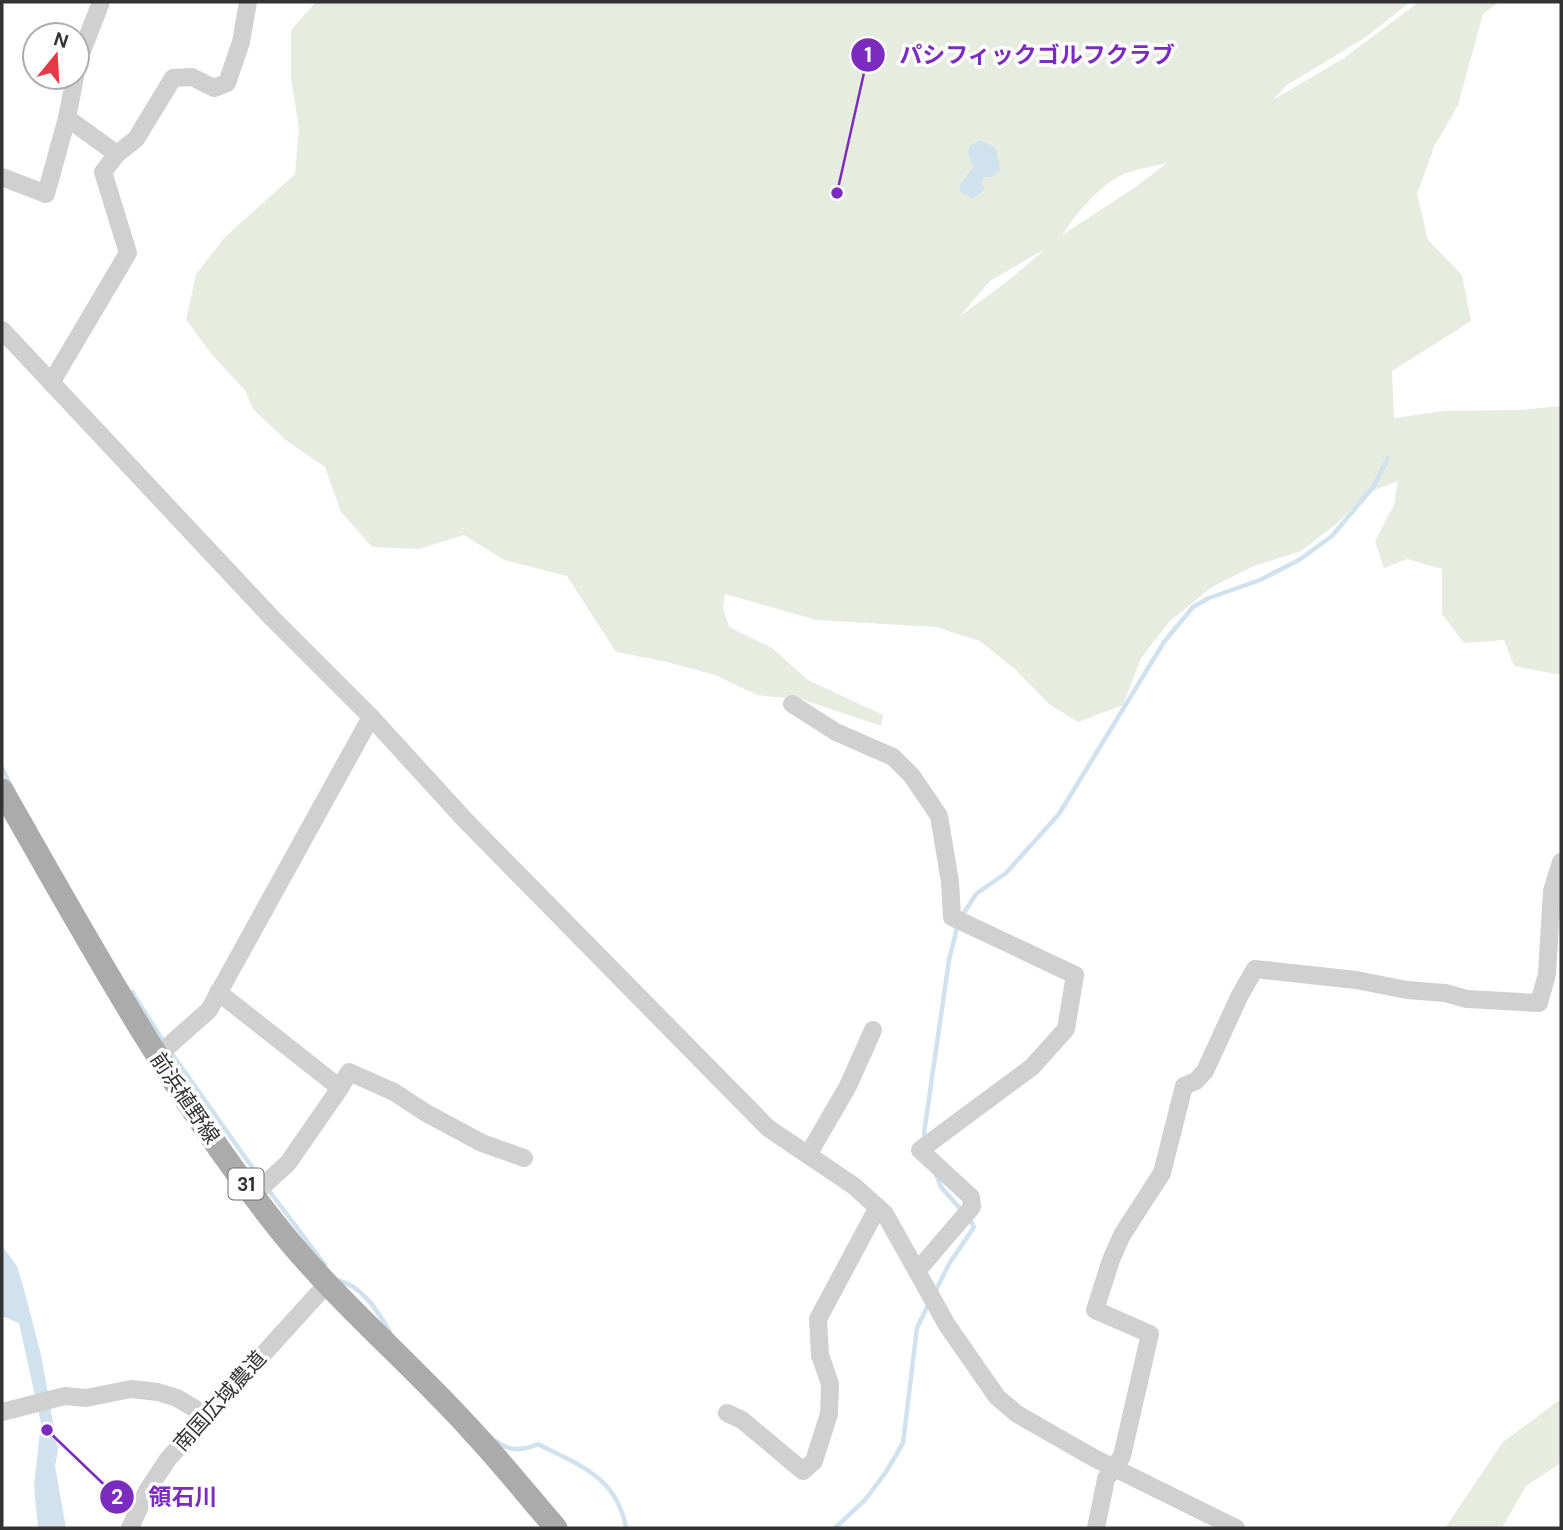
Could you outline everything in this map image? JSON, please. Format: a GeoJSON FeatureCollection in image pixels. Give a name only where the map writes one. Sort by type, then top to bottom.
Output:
{"type":"FeatureCollection","features":[{"type":"Feature","properties":{"kind":"main road","name":"前浜植野線"},"geometry":{"type":"LineString","coordinates":[[2,790],[156,1057],[253,1195],[326,1285],[473,1431],[556,1528]]}},
{"type":"Feature","properties":{"kind":"street"},"geometry":{"type":"LineString","coordinates":[[91,28],[101,2]]}},
{"type":"Feature","properties":{"kind":"street"},"geometry":{"type":"LineString","coordinates":[[51,383],[128,253],[103,172],[117,154],[136,139],[173,78],[192,77],[214,88],[227,83],[241,42],[248,2]]}},
{"type":"Feature","properties":{"kind":"street"},"geometry":{"type":"LineString","coordinates":[[2,177],[47,194],[73,91]]}},
{"type":"Feature","properties":{"kind":"street"},"geometry":{"type":"LineString","coordinates":[[68,118],[117,154]]}},
{"type":"Feature","properties":{"kind":"street"},"geometry":{"type":"LineString","coordinates":[[2,330],[273,619],[371,717],[475,830],[759,1119],[768,1128],[853,1185],[885,1214],[947,1325],[997,1397],[1017,1414],[1114,1468],[1236,1528]]}},
{"type":"Feature","properties":{"kind":"street"},"geometry":{"type":"LineString","coordinates":[[792,704],[836,732],[893,757],[912,776],[939,816],[950,882],[952,917],[1075,975],[1066,1029],[1041,1058],[920,1150],[971,1197],[972,1207],[917,1271]]}},
{"type":"Feature","properties":{"kind":"street"},"geometry":{"type":"LineString","coordinates":[[156,1057],[209,1010],[371,717]]}},
{"type":"Feature","properties":{"kind":"street"},"geometry":{"type":"LineString","coordinates":[[1096,1528],[1106,1479],[1122,1456],[1150,1334],[1095,1310],[1122,1235],[1162,1173],[1184,1086],[1196,1081],[1205,1071],[1255,969],[1356,980],[1407,990],[1445,993],[1467,999],[1539,1003],[1547,974],[1552,891],[1561,862]]}},
{"type":"Feature","properties":{"kind":"street"},"geometry":{"type":"LineString","coordinates":[[218,992],[340,1088]]}},
{"type":"Feature","properties":{"kind":"street"},"geometry":{"type":"LineString","coordinates":[[808,1155],[848,1086],[873,1030]]}},
{"type":"Feature","properties":{"kind":"street"},"geometry":{"type":"LineString","coordinates":[[253,1195],[288,1163],[349,1072],[394,1092],[426,1114],[482,1143],[524,1158]]}},
{"type":"Feature","properties":{"kind":"street"},"geometry":{"type":"LineString","coordinates":[[727,1413],[741,1420],[803,1471],[814,1461],[829,1414],[831,1384],[820,1355],[818,1319],[878,1207]]}},
{"type":"Feature","properties":{"kind":"street","name":"南国広域農道"},"geometry":{"type":"LineString","coordinates":[[130,1528],[147,1491],[168,1459],[209,1417],[326,1285]]}},
{"type":"Feature","properties":{"kind":"street"},"geometry":{"type":"LineString","coordinates":[[2,1412],[65,1396],[86,1398],[131,1390],[158,1392],[177,1398],[209,1417]]}},
{"type":"Feature","properties":{"kind":"shaded area"},"geometry":{"type":"Polygon","coordinates":[[[316,2],[1410,2],[1366,37],[1287,85],[1273,100],[1344,58],[1419,2],[1499,2],[1483,14],[1458,105],[1434,147],[1417,194],[1428,240],[1462,275],[1471,321],[1392,371],[1394,418],[1444,411],[1520,410],[1561,406],[1561,675],[1514,666],[1504,640],[1464,643],[1442,614],[1442,569],[1407,559],[1384,568],[1375,541],[1394,505],[1398,481],[1367,493],[1340,521],[1301,551],[1254,566],[1212,587],[1170,621],[1141,658],[1123,705],[1078,722],[1049,704],[1016,670],[980,641],[936,627],[817,620],[725,594],[723,608],[729,627],[772,648],[808,680],[883,715],[881,726],[804,700],[757,695],[715,675],[616,652],[567,576],[504,560],[464,535],[419,549],[372,547],[341,512],[325,467],[287,441],[253,409],[245,390],[214,357],[186,320],[196,274],[225,237],[295,174],[299,128],[291,78],[291,30],[316,2]],[[1167,163],[1131,172],[1111,181],[1088,202],[1062,235],[1134,188],[1167,163]],[[1045,249],[990,281],[959,317],[1009,280],[1045,249]]]}},
{"type":"Feature","properties":{"kind":"shaded area"},"geometry":{"type":"Polygon","coordinates":[[[1561,1399],[1561,1463],[1526,1486],[1502,1528],[1445,1528],[1503,1442],[1561,1399]]]}},
{"type":"Feature","properties":{"kind":"water"},"geometry":{"type":"Polygon","coordinates":[[[980,140],[995,148],[1001,169],[992,177],[984,177],[984,190],[972,199],[959,191],[961,183],[973,168],[968,153],[970,146],[980,140]]]}},
{"type":"Feature","properties":{"kind":"water"},"geometry":{"type":"Polygon","coordinates":[[[2,1246],[17,1266],[41,1355],[58,1451],[55,1466],[66,1528],[38,1528],[34,1486],[41,1423],[19,1323],[2,1316],[2,1246]]]}},
{"type":"Feature","properties":{"kind":"waterway"},"geometry":{"type":"LineString","coordinates":[[962,916],[976,894],[1006,873],[1059,814],[1164,642],[1193,607],[1209,598],[1260,580],[1299,560],[1332,536],[1374,486],[1388,458]]}},
{"type":"Feature","properties":{"kind":"waterway"},"geometry":{"type":"LineString","coordinates":[[2,768],[11,786]]}},
{"type":"Feature","properties":{"kind":"waterway"},"geometry":{"type":"LineString","coordinates":[[925,1139],[949,960],[958,924]]}},
{"type":"Feature","properties":{"kind":"waterway"},"geometry":{"type":"LineString","coordinates":[[132,992],[165,1044]]}},
{"type":"Feature","properties":{"kind":"waterway"},"geometry":{"type":"LineString","coordinates":[[170,1051],[262,1181]]}},
{"type":"Feature","properties":{"kind":"waterway"},"geometry":{"type":"LineString","coordinates":[[936,1174],[941,1187],[963,1212]]}},
{"type":"Feature","properties":{"kind":"waterway"},"geometry":{"type":"LineString","coordinates":[[267,1188],[325,1265]]}},
{"type":"Feature","properties":{"kind":"waterway"},"geometry":{"type":"LineString","coordinates":[[935,1292],[949,1264],[974,1227],[969,1218]]}},
{"type":"Feature","properties":{"kind":"waterway"},"geometry":{"type":"LineString","coordinates":[[336,1280],[361,1293],[390,1332]]}},
{"type":"Feature","properties":{"kind":"waterway"},"geometry":{"type":"LineString","coordinates":[[835,1528],[865,1500],[903,1443],[917,1328],[929,1303]]}},
{"type":"Feature","properties":{"kind":"waterway"},"geometry":{"type":"LineString","coordinates":[[496,1441],[516,1449],[538,1444],[581,1466],[614,1496],[626,1528]]}},
{"type":"Feature","properties":{"kind":"place","name":"パシフィックゴルフクラブ"},"geometry":{"type":"Point","coordinates":[837,193]}},
{"type":"Feature","properties":{"kind":"place","name":"領石川"},"geometry":{"type":"Point","coordinates":[47,1430]}}]}
